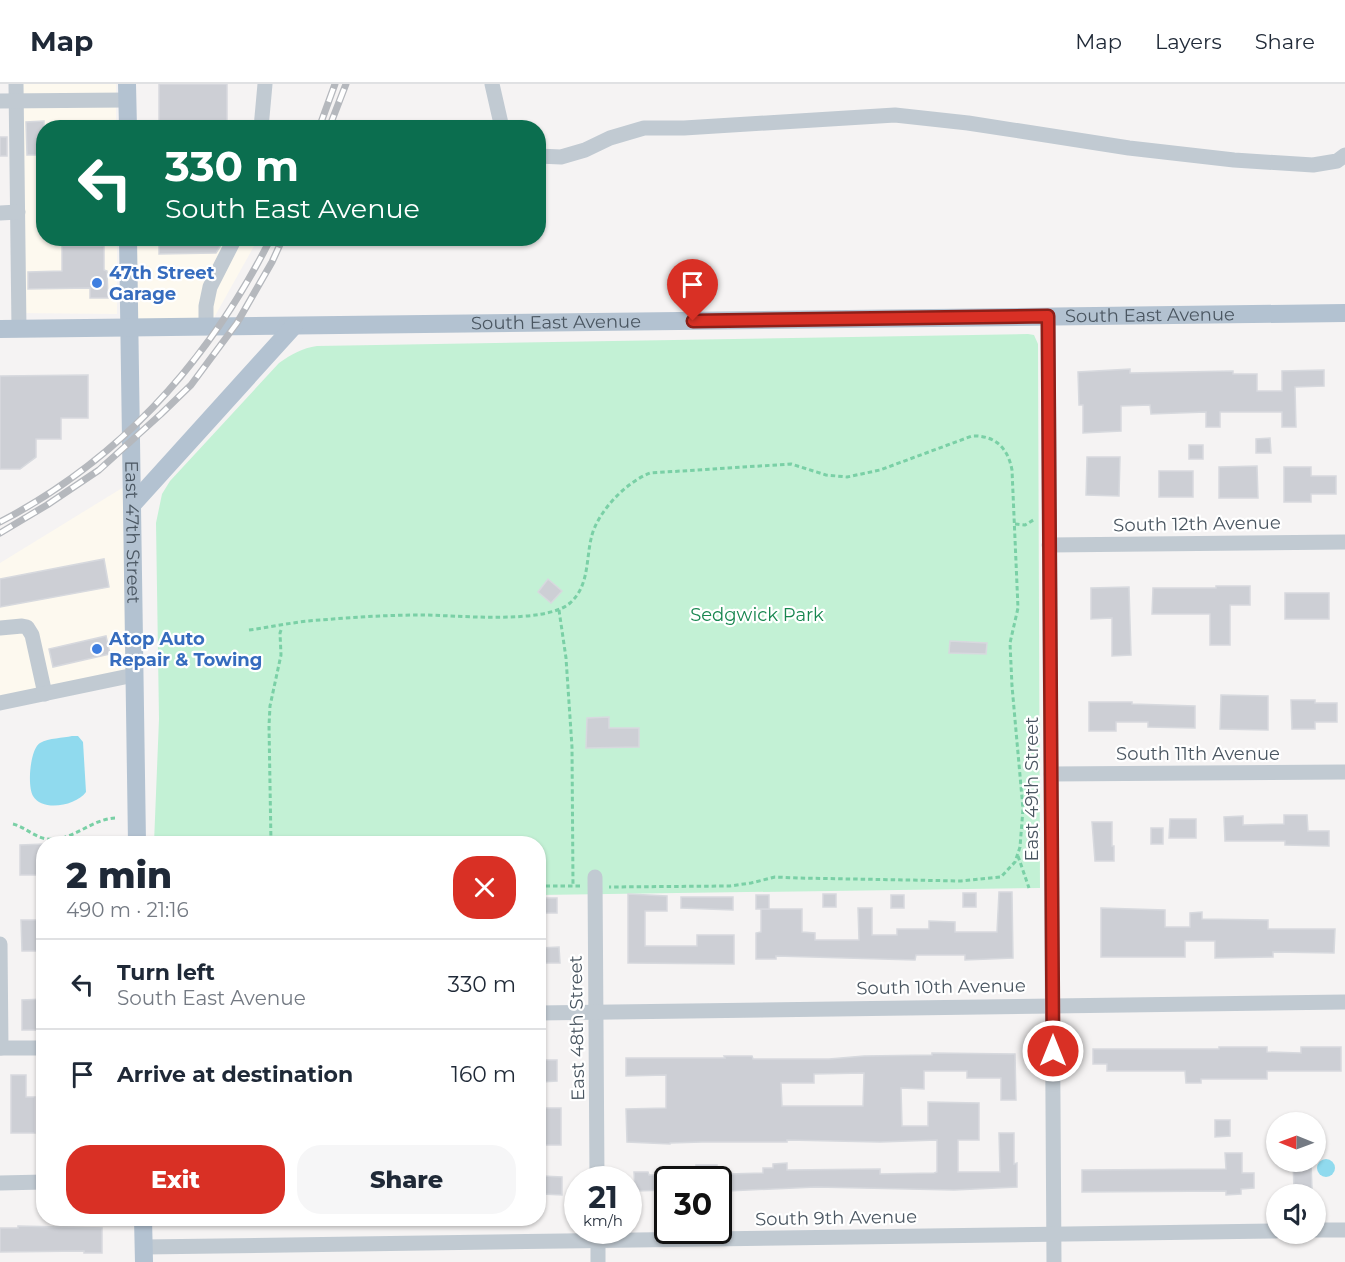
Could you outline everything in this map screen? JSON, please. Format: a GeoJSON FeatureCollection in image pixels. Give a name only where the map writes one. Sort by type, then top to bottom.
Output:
{"type":"FeatureCollection","features":[{"type":"Feature","properties":{"kind":"main road"},"geometry":{"type":"LineString","coordinates":[[127,92],[128,120]]}},
{"type":"Feature","properties":{"kind":"main road","name":"East 47th Street"},"geometry":{"type":"LineString","coordinates":[[128,246],[137,836]]}},
{"type":"Feature","properties":{"kind":"main road","name":"South East Avenue"},"geometry":{"type":"LineString","coordinates":[[0,329],[1345,313]]}},
{"type":"Feature","properties":{"kind":"main road"},"geometry":{"type":"LineString","coordinates":[[132,506],[294,326]]}},
{"type":"Feature","properties":{"kind":"main road"},"geometry":{"type":"LineString","coordinates":[[143,1226],[144,1254]]}},
{"type":"Feature","properties":{"kind":"street"},"geometry":{"type":"LineString","coordinates":[[16,84],[19,329]]}},
{"type":"Feature","properties":{"kind":"street"},"geometry":{"type":"LineString","coordinates":[[262,120],[265,84]]}},
{"type":"Feature","properties":{"kind":"street"},"geometry":{"type":"LineString","coordinates":[[492,84],[500,120]]}},
{"type":"Feature","properties":{"kind":"street"},"geometry":{"type":"LineString","coordinates":[[0,101],[127,92]]}},
{"type":"Feature","properties":{"kind":"street"},"geometry":{"type":"LineString","coordinates":[[546,156],[561,157],[644,128],[684,128],[895,115],[968,123],[1129,148],[1234,160],[1313,165],[1337,161],[1345,155]]}},
{"type":"Feature","properties":{"kind":"street"},"geometry":{"type":"LineString","coordinates":[[0,213],[18,212]]}},
{"type":"Feature","properties":{"kind":"street"},"geometry":{"type":"LineString","coordinates":[[206,327],[206,306],[210,286],[231,246]]}},
{"type":"Feature","properties":{"kind":"street","name":"East 49th Street"},"geometry":{"type":"LineString","coordinates":[[1048,316],[1054,1262]]}},
{"type":"Feature","properties":{"kind":"street","name":"South 12th Avenue"},"geometry":{"type":"LineString","coordinates":[[1050,545],[1345,542]]}},
{"type":"Feature","properties":{"kind":"street"},"geometry":{"type":"LineString","coordinates":[[0,628],[27,627],[32,635],[45,694]]}},
{"type":"Feature","properties":{"kind":"street"},"geometry":{"type":"LineString","coordinates":[[0,703],[134,675]]}},
{"type":"Feature","properties":{"kind":"street","name":"South 11th Avenue"},"geometry":{"type":"LineString","coordinates":[[1051,774],[1345,772]]}},
{"type":"Feature","properties":{"kind":"street","name":"East 48th Street"},"geometry":{"type":"LineString","coordinates":[[595,882],[597,1166]]}},
{"type":"Feature","properties":{"kind":"street"},"geometry":{"type":"LineString","coordinates":[[0,944],[1,1048],[36,1048]]}},
{"type":"Feature","properties":{"kind":"street","name":"South 10th Avenue"},"geometry":{"type":"LineString","coordinates":[[546,1013],[1345,1002]]}},
{"type":"Feature","properties":{"kind":"street"},"geometry":{"type":"LineString","coordinates":[[0,1183],[36,1182]]}},
{"type":"Feature","properties":{"kind":"street"},"geometry":{"type":"LineString","coordinates":[[1326,1230],[1345,1230]]}},
{"type":"Feature","properties":{"kind":"street","name":"South 9th Avenue"},"geometry":{"type":"LineString","coordinates":[[642,1235],[1054,1235],[1266,1231]]}},
{"type":"Feature","properties":{"kind":"street","name":"South 9th Avenue"},"geometry":{"type":"LineString","coordinates":[[144,1254],[564,1236]]}},
{"type":"Feature","properties":{"kind":"street"},"geometry":{"type":"LineString","coordinates":[[598,1244],[598,1262]]}},
{"type":"Feature","properties":{"kind":"path"},"geometry":{"type":"LineString","coordinates":[[249,630],[282,627],[301,621],[422,615],[495,617],[535,614],[559,609],[573,600],[583,584],[590,541],[600,515],[621,494],[650,473],[791,464],[826,475],[847,477],[880,470],[965,438],[988,437],[1002,446],[1011,461],[1015,524],[1018,608],[1010,643],[1011,686],[1023,809],[1018,856],[1010,870],[1001,877],[961,881],[782,876],[730,886],[595,882],[573,886],[546,886]]}},
{"type":"Feature","properties":{"kind":"path"},"geometry":{"type":"LineString","coordinates":[[1015,524],[1025,525],[1049,512]]}},
{"type":"Feature","properties":{"kind":"path"},"geometry":{"type":"LineString","coordinates":[[559,609],[566,658],[572,747],[573,886]]}},
{"type":"Feature","properties":{"kind":"path"},"geometry":{"type":"LineString","coordinates":[[271,836],[269,720],[281,655],[282,627]]}},
{"type":"Feature","properties":{"kind":"path"},"geometry":{"type":"LineString","coordinates":[[67,836],[96,822],[115,818]]}},
{"type":"Feature","properties":{"kind":"path"},"geometry":{"type":"LineString","coordinates":[[13,824],[38,836]]}},
{"type":"Feature","properties":{"kind":"path"},"geometry":{"type":"LineString","coordinates":[[1018,856],[1029,888]]}},
{"type":"Feature","properties":{"kind":"shaded area"},"geometry":{"type":"Polygon","coordinates":[[[15,84],[116,84],[116,120],[36,120],[36,246],[117,246],[117,314],[14,313],[15,84]]]}},
{"type":"Feature","properties":{"kind":"shaded area"},"geometry":{"type":"Polygon","coordinates":[[[134,246],[254,246],[211,323],[134,323],[134,246]]]}},
{"type":"Feature","properties":{"kind":"shaded area"},"geometry":{"type":"Polygon","coordinates":[[[127,485],[129,670],[0,696],[0,563],[127,485]]]}},
{"type":"Feature","properties":{"kind":"green space","name":"Sedgwick Park"},"geometry":{"type":"Polygon","coordinates":[[[1034,335],[1038,344],[1040,888],[546,895],[546,836],[154,836],[159,719],[156,523],[162,494],[170,481],[279,363],[293,354],[317,346],[1034,335]]]}},
{"type":"Feature","properties":{"kind":"water"},"geometry":{"type":"Polygon","coordinates":[[[78,736],[83,742],[86,792],[67,804],[51,805],[37,801],[30,784],[30,768],[34,752],[44,741],[78,736]]]}},
{"type":"Feature","properties":{"kind":"water"},"geometry":{"type":"Polygon","coordinates":[[[1326,1159],[1334,1165],[1334,1171],[1329,1176],[1323,1176],[1319,1172],[1326,1172],[1326,1159]]]}},
{"type":"Feature","properties":{"kind":"building"},"geometry":{"type":"Polygon","coordinates":[[[159,84],[227,84],[227,120],[159,120],[159,84]]]}},
{"type":"Feature","properties":{"kind":"building"},"geometry":{"type":"Polygon","coordinates":[[[36,121],[36,155],[27,155],[26,122],[36,121]]]}},
{"type":"Feature","properties":{"kind":"building"},"geometry":{"type":"Polygon","coordinates":[[[0,137],[7,137],[7,156],[0,156],[0,137]]]}},
{"type":"Feature","properties":{"kind":"building"},"geometry":{"type":"Polygon","coordinates":[[[62,246],[104,246],[104,270],[107,271],[108,298],[90,298],[90,288],[28,289],[28,272],[62,271],[62,246]]]}},
{"type":"Feature","properties":{"kind":"building"},"geometry":{"type":"Polygon","coordinates":[[[159,246],[220,246],[216,253],[159,254],[159,246]]]}},
{"type":"Feature","properties":{"kind":"building"},"geometry":{"type":"Polygon","coordinates":[[[1130,369],[1130,373],[1233,371],[1233,374],[1257,374],[1257,391],[1282,391],[1282,371],[1324,370],[1324,386],[1295,387],[1296,427],[1282,427],[1282,412],[1220,412],[1220,427],[1206,427],[1206,412],[1151,414],[1150,405],[1121,406],[1121,431],[1083,433],[1083,405],[1079,405],[1078,372],[1130,369]]]}},
{"type":"Feature","properties":{"kind":"building"},"geometry":{"type":"Polygon","coordinates":[[[88,375],[88,418],[61,418],[61,439],[36,439],[36,457],[20,469],[0,469],[0,376],[88,375]]]}},
{"type":"Feature","properties":{"kind":"building"},"geometry":{"type":"Polygon","coordinates":[[[1270,438],[1271,453],[1256,453],[1256,439],[1270,438]]]}},
{"type":"Feature","properties":{"kind":"building"},"geometry":{"type":"Polygon","coordinates":[[[1189,445],[1203,445],[1203,459],[1189,459],[1189,445]]]}},
{"type":"Feature","properties":{"kind":"building"},"geometry":{"type":"Polygon","coordinates":[[[1087,457],[1120,457],[1119,496],[1086,495],[1087,457]]]}},
{"type":"Feature","properties":{"kind":"building"},"geometry":{"type":"Polygon","coordinates":[[[1257,466],[1258,498],[1219,498],[1219,467],[1257,466]]]}},
{"type":"Feature","properties":{"kind":"building"},"geometry":{"type":"Polygon","coordinates":[[[1284,467],[1311,467],[1311,476],[1336,476],[1336,494],[1311,494],[1311,502],[1284,502],[1284,467]]]}},
{"type":"Feature","properties":{"kind":"building"},"geometry":{"type":"Polygon","coordinates":[[[1159,471],[1193,471],[1193,497],[1159,497],[1159,471]]]}},
{"type":"Feature","properties":{"kind":"building"},"geometry":{"type":"Polygon","coordinates":[[[104,559],[109,587],[0,607],[0,579],[104,559]]]}},
{"type":"Feature","properties":{"kind":"building"},"geometry":{"type":"Polygon","coordinates":[[[548,579],[562,591],[551,603],[538,592],[548,579]]]}},
{"type":"Feature","properties":{"kind":"building"},"geometry":{"type":"Polygon","coordinates":[[[1216,586],[1250,586],[1250,605],[1230,605],[1230,645],[1210,645],[1210,614],[1152,614],[1153,588],[1216,588],[1216,586]]]}},
{"type":"Feature","properties":{"kind":"building"},"geometry":{"type":"Polygon","coordinates":[[[1129,587],[1131,655],[1112,656],[1112,618],[1091,619],[1091,588],[1129,587]]]}},
{"type":"Feature","properties":{"kind":"building"},"geometry":{"type":"Polygon","coordinates":[[[1285,593],[1329,593],[1329,619],[1285,619],[1285,593]]]}},
{"type":"Feature","properties":{"kind":"building"},"geometry":{"type":"Polygon","coordinates":[[[106,636],[110,654],[53,667],[49,649],[106,636]]]}},
{"type":"Feature","properties":{"kind":"building"},"geometry":{"type":"Polygon","coordinates":[[[950,641],[987,643],[986,654],[949,653],[950,641]]]}},
{"type":"Feature","properties":{"kind":"building"},"geometry":{"type":"Polygon","coordinates":[[[1221,695],[1268,696],[1268,730],[1220,729],[1221,695]]]}},
{"type":"Feature","properties":{"kind":"building"},"geometry":{"type":"Polygon","coordinates":[[[1291,700],[1337,703],[1337,722],[1315,722],[1315,729],[1292,729],[1291,700]]]}},
{"type":"Feature","properties":{"kind":"building"},"geometry":{"type":"Polygon","coordinates":[[[1089,702],[1195,706],[1195,728],[1148,727],[1148,722],[1116,722],[1116,731],[1089,731],[1089,702]]]}},
{"type":"Feature","properties":{"kind":"building"},"geometry":{"type":"Polygon","coordinates":[[[609,717],[609,728],[639,728],[639,747],[586,748],[587,718],[609,717]]]}},
{"type":"Feature","properties":{"kind":"building"},"geometry":{"type":"Polygon","coordinates":[[[1284,815],[1307,815],[1308,831],[1329,831],[1329,846],[1285,845],[1285,841],[1225,841],[1224,817],[1243,816],[1243,825],[1284,824],[1284,815]]]}},
{"type":"Feature","properties":{"kind":"building"},"geometry":{"type":"Polygon","coordinates":[[[1170,819],[1196,819],[1196,838],[1169,838],[1170,819]]]}},
{"type":"Feature","properties":{"kind":"building"},"geometry":{"type":"Polygon","coordinates":[[[1092,822],[1112,822],[1114,861],[1095,861],[1092,822]]]}},
{"type":"Feature","properties":{"kind":"building"},"geometry":{"type":"Polygon","coordinates":[[[1151,828],[1163,828],[1163,844],[1151,844],[1151,828]]]}},
{"type":"Feature","properties":{"kind":"building"},"geometry":{"type":"Polygon","coordinates":[[[36,844],[36,875],[20,875],[20,845],[36,844]]]}},
{"type":"Feature","properties":{"kind":"building"},"geometry":{"type":"Polygon","coordinates":[[[999,892],[1012,892],[1013,958],[965,960],[965,955],[916,955],[915,960],[776,956],[776,959],[756,959],[756,933],[761,932],[761,909],[802,909],[802,932],[815,933],[815,940],[859,940],[858,908],[872,908],[872,935],[897,935],[897,929],[929,929],[929,921],[955,922],[955,932],[997,932],[999,892]]]}},
{"type":"Feature","properties":{"kind":"building"},"geometry":{"type":"Polygon","coordinates":[[[963,893],[976,893],[976,907],[963,907],[963,893]]]}},
{"type":"Feature","properties":{"kind":"building"},"geometry":{"type":"Polygon","coordinates":[[[628,894],[667,896],[667,911],[645,911],[645,946],[697,946],[697,935],[734,935],[734,964],[628,963],[628,894]]]}},
{"type":"Feature","properties":{"kind":"building"},"geometry":{"type":"Polygon","coordinates":[[[823,894],[836,894],[836,907],[823,907],[823,894]]]}},
{"type":"Feature","properties":{"kind":"building"},"geometry":{"type":"Polygon","coordinates":[[[756,895],[769,895],[769,909],[756,909],[756,895]]]}},
{"type":"Feature","properties":{"kind":"building"},"geometry":{"type":"Polygon","coordinates":[[[891,895],[904,895],[904,908],[891,908],[891,895]]]}},
{"type":"Feature","properties":{"kind":"building"},"geometry":{"type":"Polygon","coordinates":[[[681,897],[733,897],[733,910],[681,908],[681,897]]]}},
{"type":"Feature","properties":{"kind":"building"},"geometry":{"type":"Polygon","coordinates":[[[546,898],[557,898],[557,913],[546,913],[546,898]]]}},
{"type":"Feature","properties":{"kind":"building"},"geometry":{"type":"Polygon","coordinates":[[[1101,908],[1165,910],[1165,927],[1190,927],[1190,913],[1202,912],[1202,919],[1268,920],[1268,929],[1335,929],[1334,953],[1273,952],[1273,957],[1215,958],[1215,941],[1185,941],[1185,957],[1101,957],[1101,908]]]}},
{"type":"Feature","properties":{"kind":"building"},"geometry":{"type":"Polygon","coordinates":[[[21,920],[36,920],[36,951],[22,951],[21,920]]]}},
{"type":"Feature","properties":{"kind":"building"},"geometry":{"type":"Polygon","coordinates":[[[559,947],[560,963],[546,963],[546,948],[559,947]]]}},
{"type":"Feature","properties":{"kind":"building"},"geometry":{"type":"Polygon","coordinates":[[[36,999],[36,1030],[22,1030],[22,1000],[36,999]]]}},
{"type":"Feature","properties":{"kind":"building"},"geometry":{"type":"Polygon","coordinates":[[[1219,1047],[1267,1047],[1267,1052],[1301,1053],[1301,1047],[1341,1047],[1341,1071],[1267,1071],[1267,1079],[1201,1079],[1201,1083],[1186,1083],[1185,1071],[1107,1071],[1107,1064],[1093,1064],[1093,1049],[1219,1049],[1219,1047]]]}},
{"type":"Feature","properties":{"kind":"building"},"geometry":{"type":"Polygon","coordinates":[[[932,1053],[1015,1054],[1016,1100],[1001,1100],[1001,1078],[967,1078],[967,1071],[924,1071],[924,1089],[901,1088],[902,1126],[928,1126],[928,1102],[979,1103],[979,1140],[958,1140],[958,1172],[1000,1172],[999,1133],[1014,1133],[1017,1187],[954,1190],[816,1187],[732,1191],[732,1174],[763,1173],[763,1168],[773,1168],[773,1164],[787,1163],[787,1170],[880,1169],[880,1174],[934,1173],[937,1172],[937,1140],[880,1142],[787,1140],[787,1142],[670,1144],[627,1142],[626,1109],[666,1108],[666,1075],[626,1076],[626,1058],[752,1056],[753,1059],[829,1059],[932,1055],[932,1053]],[[864,1073],[814,1074],[814,1083],[781,1083],[782,1106],[863,1106],[864,1073]]]}},
{"type":"Feature","properties":{"kind":"building"},"geometry":{"type":"Polygon","coordinates":[[[546,1060],[557,1060],[557,1081],[546,1082],[546,1060]]]}},
{"type":"Feature","properties":{"kind":"building"},"geometry":{"type":"Polygon","coordinates":[[[11,1075],[26,1075],[26,1097],[35,1097],[35,1133],[11,1133],[11,1075]]]}},
{"type":"Feature","properties":{"kind":"building"},"geometry":{"type":"Polygon","coordinates":[[[546,1108],[561,1108],[561,1145],[546,1145],[546,1108]]]}},
{"type":"Feature","properties":{"kind":"building"},"geometry":{"type":"Polygon","coordinates":[[[1215,1120],[1230,1120],[1230,1136],[1215,1137],[1215,1120]]]}},
{"type":"Feature","properties":{"kind":"building"},"geometry":{"type":"Polygon","coordinates":[[[1225,1153],[1242,1153],[1242,1173],[1254,1173],[1254,1188],[1241,1189],[1241,1194],[1226,1195],[1226,1191],[1082,1192],[1082,1170],[1226,1169],[1225,1153]]]}},
{"type":"Feature","properties":{"kind":"building"},"geometry":{"type":"Polygon","coordinates":[[[642,1172],[654,1175],[654,1190],[642,1191],[642,1172]]]}},
{"type":"Feature","properties":{"kind":"building"},"geometry":{"type":"Polygon","coordinates":[[[1293,1172],[1311,1172],[1312,1184],[1294,1184],[1293,1172]]]}},
{"type":"Feature","properties":{"kind":"building"},"geometry":{"type":"Polygon","coordinates":[[[546,1176],[562,1177],[562,1195],[546,1194],[546,1176]]]}},
{"type":"Feature","properties":{"kind":"building"},"geometry":{"type":"Polygon","coordinates":[[[18,1226],[102,1228],[102,1253],[84,1253],[84,1251],[0,1252],[0,1228],[18,1228],[18,1226]]]}},
{"type":"Feature","properties":{"kind":"railway"},"geometry":{"type":"LineString","coordinates":[[322,120],[335,84]]}},
{"type":"Feature","properties":{"kind":"railway"},"geometry":{"type":"LineString","coordinates":[[332,120],[346,84]]}},
{"type":"Feature","properties":{"kind":"railway"},"geometry":{"type":"LineString","coordinates":[[0,522],[44,497],[85,468],[158,402],[220,325],[267,246]]}},
{"type":"Feature","properties":{"kind":"railway"},"geometry":{"type":"LineString","coordinates":[[0,533],[99,470],[191,385],[237,323],[279,246]]}},
{"type":"Feature","properties":{"kind":"place","name":"47th Street Garage"},"geometry":{"type":"Point","coordinates":[97,283]}},
{"type":"Feature","properties":{"kind":"place","name":"Atop Auto Repair & Towing"},"geometry":{"type":"Point","coordinates":[97,649]}},
{"type":"Feature","properties":{"kind":"route"},"geometry":{"type":"LineString","coordinates":[[693,321],[1048,316],[1053,1051]]}}]}
